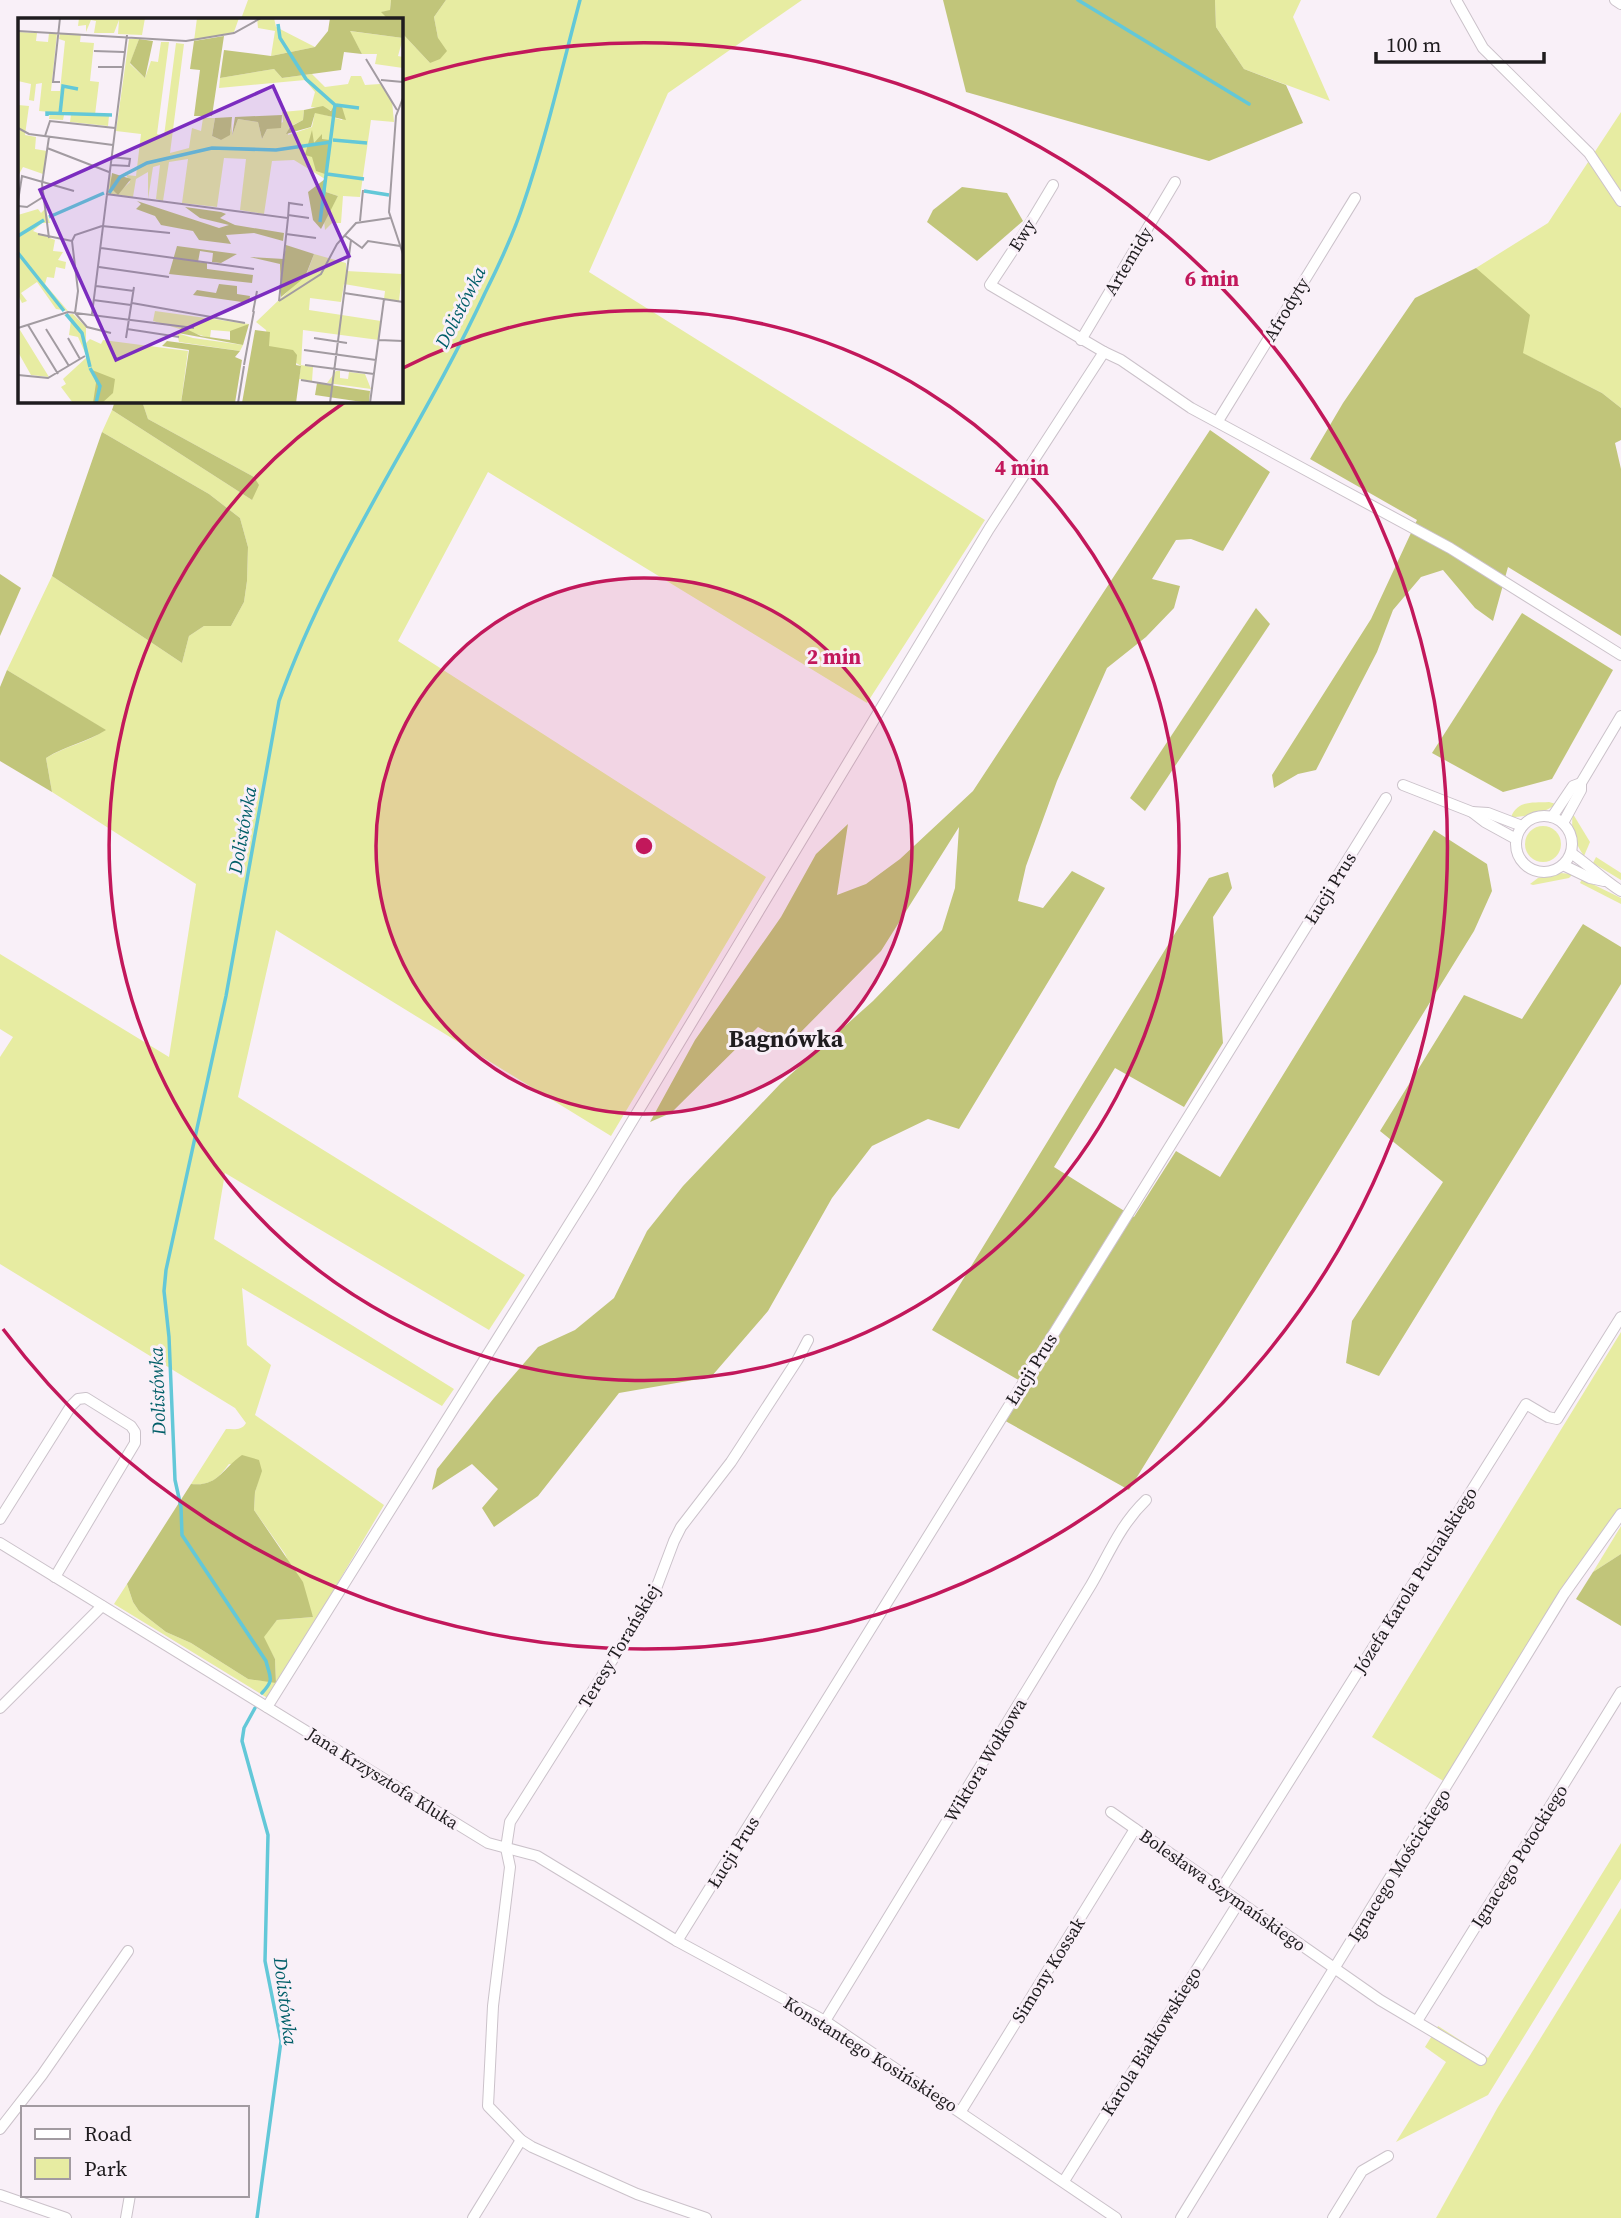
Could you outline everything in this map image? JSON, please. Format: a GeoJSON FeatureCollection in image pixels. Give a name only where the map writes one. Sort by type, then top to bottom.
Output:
{"type":"FeatureCollection","features":[{"type":"Feature","properties":{"kind":"street"},"geometry":{"type":"LineString","coordinates":[[1456,0],[1483,48],[1589,153],[1621,201]]}},
{"type":"Feature","properties":{"kind":"street"},"geometry":{"type":"LineString","coordinates":[[1615,0],[1621,4]]}},
{"type":"Feature","properties":{"kind":"street","name":"Artemidy"},"geometry":{"type":"LineString","coordinates":[[1081,340],[1175,181]]}},
{"type":"Feature","properties":{"kind":"street","name":"Ewy"},"geometry":{"type":"LineString","coordinates":[[1053,185],[990,285],[1081,340]]}},
{"type":"Feature","properties":{"kind":"street","name":"Afrodyty"},"geometry":{"type":"LineString","coordinates":[[1218,421],[1355,198]]}},
{"type":"Feature","properties":{"kind":"street"},"geometry":{"type":"LineString","coordinates":[[1081,340],[1122,360],[1191,408],[1450,548],[1621,655]]}},
{"type":"Feature","properties":{"kind":"street"},"geometry":{"type":"LineString","coordinates":[[267,1707],[593,1186],[983,540],[1104,352]]}},
{"type":"Feature","properties":{"kind":"street"},"geometry":{"type":"LineString","coordinates":[[1563,823],[1581,790],[1581,782],[1621,716]]}},
{"type":"Feature","properties":{"kind":"street"},"geometry":{"type":"LineString","coordinates":[[1552,817],[1573,786],[1581,782]]}},
{"type":"Feature","properties":{"kind":"street"},"geometry":{"type":"LineString","coordinates":[[1403,785],[1472,812],[1516,839]]}},
{"type":"Feature","properties":{"kind":"street","name":"Łucji Prus"},"geometry":{"type":"LineString","coordinates":[[677,1941],[1386,798]]}},
{"type":"Feature","properties":{"kind":"street"},"geometry":{"type":"LineString","coordinates":[[1472,812],[1488,813],[1522,826]]}},
{"type":"Feature","properties":{"kind":"street"},"geometry":{"type":"LineString","coordinates":[[1536,817],[1552,817],[1563,823],[1571,837],[1571,853],[1563,865],[1550,872],[1530,869],[1518,856],[1516,839],[1522,826],[1536,817]]}},
{"type":"Feature","properties":{"kind":"street"},"geometry":{"type":"LineString","coordinates":[[1571,853],[1595,869],[1604,881]]}},
{"type":"Feature","properties":{"kind":"street"},"geometry":{"type":"LineString","coordinates":[[1563,865],[1590,878],[1604,881],[1621,891]]}},
{"type":"Feature","properties":{"kind":"street","name":"Józefa Karola Puchalskiego"},"geometry":{"type":"LineString","coordinates":[[1222,1888],[1525,1404],[1557,1419],[1621,1317]]}},
{"type":"Feature","properties":{"kind":"street","name":"Teresy Torańskiej"},"geometry":{"type":"LineString","coordinates":[[506,1849],[510,1822],[654,1594],[681,1527],[731,1462],[808,1340]]}},
{"type":"Feature","properties":{"kind":"street"},"geometry":{"type":"LineString","coordinates":[[0,1519],[78,1399],[86,1398],[131,1426],[135,1432],[135,1443],[55,1577]]}},
{"type":"Feature","properties":{"kind":"street","name":"Wiktora Wołkowa"},"geometry":{"type":"LineString","coordinates":[[825,2021],[1091,1584],[1117,1540],[1121,1527],[1146,1500]]}},
{"type":"Feature","properties":{"kind":"street","name":"Ignacego Mościckiego"},"geometry":{"type":"LineString","coordinates":[[1181,2218],[1564,1594],[1621,1514]]}},
{"type":"Feature","properties":{"kind":"street","name":"Jana Krzysztofa Kluka"},"geometry":{"type":"LineString","coordinates":[[0,1543],[488,1843],[506,1849]]}},
{"type":"Feature","properties":{"kind":"street"},"geometry":{"type":"LineString","coordinates":[[0,1708],[102,1606]]}},
{"type":"Feature","properties":{"kind":"street","name":"Ignacego Potockiego"},"geometry":{"type":"LineString","coordinates":[[1417,2021],[1621,1692]]}},
{"type":"Feature","properties":{"kind":"street","name":"Bolesława Szymańskiego"},"geometry":{"type":"LineString","coordinates":[[1111,1812],[1335,1969]]}},
{"type":"Feature","properties":{"kind":"street","name":"Simony Kossak"},"geometry":{"type":"LineString","coordinates":[[961,2111],[1136,1829]]}},
{"type":"Feature","properties":{"kind":"street"},"geometry":{"type":"LineString","coordinates":[[506,1849],[510,1867],[493,2006],[487,2099],[491,2111],[521,2140],[618,2186],[706,2218]]}},
{"type":"Feature","properties":{"kind":"street","name":"Konstantego Kosińskiego"},"geometry":{"type":"LineString","coordinates":[[506,1849],[537,1856],[677,1941],[825,2021],[1116,2218]]}},
{"type":"Feature","properties":{"kind":"street","name":"Karola Białkowskiego"},"geometry":{"type":"LineString","coordinates":[[1064,2181],[1239,1902]]}},
{"type":"Feature","properties":{"kind":"street"},"geometry":{"type":"LineString","coordinates":[[0,2129],[42,2075],[128,1951]]}},
{"type":"Feature","properties":{"kind":"street"},"geometry":{"type":"LineString","coordinates":[[1335,1969],[1380,2000],[1481,2060]]}},
{"type":"Feature","properties":{"kind":"street"},"geometry":{"type":"LineString","coordinates":[[473,2218],[521,2140]]}},
{"type":"Feature","properties":{"kind":"street"},"geometry":{"type":"LineString","coordinates":[[1333,2218],[1362,2171],[1388,2156]]}},
{"type":"Feature","properties":{"kind":"street"},"geometry":{"type":"LineString","coordinates":[[0,2195],[66,2218]]}},
{"type":"Feature","properties":{"kind":"street"},"geometry":{"type":"LineString","coordinates":[[126,2218],[130,2197]]}},
{"type":"Feature","properties":{"kind":"green space"},"geometry":{"type":"Polygon","coordinates":[[[248,0],[391,0],[390,11],[382,12],[387,18],[241,18],[248,0]]]}},
{"type":"Feature","properties":{"kind":"green space"},"geometry":{"type":"Polygon","coordinates":[[[391,0],[446,0],[434,17],[438,38],[447,51],[440,59],[430,63],[402,33],[402,18],[387,18],[381,12],[390,10],[391,0]]]}},
{"type":"Feature","properties":{"kind":"green space"},"geometry":{"type":"Polygon","coordinates":[[[446,0],[802,0],[668,93],[589,272],[985,520],[867,703],[488,472],[398,641],[766,877],[611,1136],[276,930],[238,1097],[525,1275],[489,1330],[225,1173],[214,1239],[454,1389],[442,1406],[242,1288],[247,1345],[271,1365],[255,1415],[384,1505],[269,1699],[114,1604],[127,1584],[139,1611],[166,1632],[191,1643],[248,1679],[276,1682],[275,1659],[263,1637],[277,1620],[313,1617],[285,1554],[254,1510],[255,1492],[261,1471],[229,1464],[213,1480],[203,1484],[191,1484],[226,1429],[240,1428],[246,1423],[235,1408],[0,1264],[0,1057],[13,1037],[0,1029],[0,954],[169,1057],[196,884],[52,792],[46,758],[105,730],[7,670],[52,576],[182,663],[189,636],[204,626],[231,626],[244,602],[248,547],[240,518],[209,494],[102,432],[112,410],[252,500],[254,477],[148,419],[142,402],[402,402],[402,33],[430,63],[438,38],[434,17],[446,0]]]}},
{"type":"Feature","properties":{"kind":"green space"},"geometry":{"type":"Polygon","coordinates":[[[943,0],[1215,0],[1216,27],[1244,69],[1286,85],[1303,123],[1209,161],[966,92],[943,0]]]}},
{"type":"Feature","properties":{"kind":"green space"},"geometry":{"type":"Polygon","coordinates":[[[1215,0],[1301,0],[1293,17],[1330,101],[1244,69],[1216,27],[1215,0]]]}},
{"type":"Feature","properties":{"kind":"green space"},"geometry":{"type":"Polygon","coordinates":[[[1621,112],[1621,408],[1602,393],[1522,353],[1476,268],[1548,223],[1621,112]]]}},
{"type":"Feature","properties":{"kind":"green space"},"geometry":{"type":"Polygon","coordinates":[[[962,187],[1007,193],[1023,221],[977,261],[927,222],[933,210],[962,187]]]}},
{"type":"Feature","properties":{"kind":"green space"},"geometry":{"type":"Polygon","coordinates":[[[1476,268],[1530,315],[1523,353],[1602,393],[1621,408],[1621,440],[1615,443],[1621,469],[1621,636],[1508,567],[1493,621],[1475,608],[1443,570],[1421,577],[1393,610],[1377,652],[1316,770],[1298,774],[1274,788],[1272,775],[1371,619],[1417,520],[1310,459],[1343,403],[1415,298],[1476,268]]]}},
{"type":"Feature","properties":{"kind":"green space"},"geometry":{"type":"Polygon","coordinates":[[[115,402],[142,402],[148,419],[254,477],[259,485],[252,500],[112,410],[115,402]]]}},
{"type":"Feature","properties":{"kind":"green space"},"geometry":{"type":"Polygon","coordinates":[[[1210,430],[1270,472],[1223,551],[1191,539],[1176,540],[1152,579],[1180,586],[1174,608],[1146,637],[1107,668],[1057,781],[1026,866],[1018,901],[1043,908],[1072,871],[1105,888],[959,1129],[928,1119],[872,1146],[832,1198],[768,1311],[711,1377],[619,1393],[538,1496],[494,1527],[482,1508],[498,1489],[472,1464],[432,1490],[437,1469],[538,1347],[575,1330],[614,1298],[647,1231],[683,1186],[781,1083],[873,1001],[942,930],[955,888],[959,827],[881,951],[789,1044],[758,1027],[671,1113],[650,1122],[695,1040],[781,917],[816,854],[848,824],[837,895],[866,884],[900,859],[973,791],[1210,430]]]}},
{"type":"Feature","properties":{"kind":"green space"},"geometry":{"type":"Polygon","coordinates":[[[102,432],[209,494],[240,518],[248,547],[244,602],[231,626],[204,626],[189,636],[182,663],[52,576],[102,432]]]}},
{"type":"Feature","properties":{"kind":"green space"},"geometry":{"type":"Polygon","coordinates":[[[0,574],[21,588],[0,636],[0,574]]]}},
{"type":"Feature","properties":{"kind":"green space"},"geometry":{"type":"Polygon","coordinates":[[[1256,608],[1270,624],[1145,811],[1130,798],[1256,608]]]}},
{"type":"Feature","properties":{"kind":"green space"},"geometry":{"type":"Polygon","coordinates":[[[1522,613],[1613,670],[1552,779],[1503,792],[1432,753],[1522,613]]]}},
{"type":"Feature","properties":{"kind":"green space"},"geometry":{"type":"Polygon","coordinates":[[[7,670],[106,730],[46,758],[52,792],[0,761],[0,687],[7,670]]]}},
{"type":"Feature","properties":{"kind":"green space"},"geometry":{"type":"Polygon","coordinates":[[[1549,802],[1556,804],[1535,814],[1511,817],[1522,805],[1549,802]]]}},
{"type":"Feature","properties":{"kind":"green space"},"geometry":{"type":"Polygon","coordinates":[[[1573,814],[1590,842],[1584,856],[1574,836],[1573,814]]]}},
{"type":"Feature","properties":{"kind":"green space"},"geometry":{"type":"Polygon","coordinates":[[[1543,826],[1556,831],[1561,844],[1556,857],[1543,862],[1530,857],[1525,844],[1530,831],[1543,826]]]}},
{"type":"Feature","properties":{"kind":"green space"},"geometry":{"type":"Polygon","coordinates":[[[1434,830],[1487,864],[1492,891],[1474,931],[1129,1490],[1000,1418],[1022,1382],[932,1330],[1209,878],[1228,872],[1232,888],[1213,917],[1223,1043],[1184,1107],[1115,1068],[1054,1167],[1134,1217],[1176,1151],[1220,1177],[1434,830]]]}},
{"type":"Feature","properties":{"kind":"green space"},"geometry":{"type":"Polygon","coordinates":[[[1596,857],[1621,873],[1621,880],[1593,863],[1596,857]]]}},
{"type":"Feature","properties":{"kind":"green space"},"geometry":{"type":"Polygon","coordinates":[[[1560,873],[1573,874],[1569,878],[1530,884],[1538,878],[1560,873]]]}},
{"type":"Feature","properties":{"kind":"green space"},"geometry":{"type":"Polygon","coordinates":[[[1582,879],[1621,898],[1621,904],[1580,883],[1582,879]]]}},
{"type":"Feature","properties":{"kind":"green space"},"geometry":{"type":"Polygon","coordinates":[[[1583,924],[1621,947],[1621,984],[1379,1376],[1346,1363],[1352,1321],[1443,1182],[1380,1131],[1464,995],[1522,1019],[1583,924]]]}},
{"type":"Feature","properties":{"kind":"green space"},"geometry":{"type":"Polygon","coordinates":[[[1621,1332],[1621,1508],[1558,1597],[1445,1782],[1372,1737],[1621,1332]]]}},
{"type":"Feature","properties":{"kind":"green space"},"geometry":{"type":"Polygon","coordinates":[[[242,1455],[259,1460],[262,1471],[255,1492],[254,1510],[303,1582],[313,1617],[277,1620],[264,1637],[275,1659],[276,1683],[248,1679],[191,1643],[166,1632],[139,1611],[127,1584],[191,1484],[214,1480],[242,1455]]]}},
{"type":"Feature","properties":{"kind":"green space"},"geometry":{"type":"Polygon","coordinates":[[[1621,1526],[1621,1554],[1593,1572],[1621,1526]]]}},
{"type":"Feature","properties":{"kind":"green space"},"geometry":{"type":"Polygon","coordinates":[[[1621,1554],[1621,1626],[1576,1599],[1593,1572],[1621,1554]]]}},
{"type":"Feature","properties":{"kind":"green space"},"geometry":{"type":"Polygon","coordinates":[[[1621,1843],[1621,1879],[1488,2095],[1396,2142],[1446,2062],[1425,2047],[1438,2026],[1488,2058],[1621,1843]]]}},
{"type":"Feature","properties":{"kind":"green space"},"geometry":{"type":"Polygon","coordinates":[[[1621,1908],[1621,2218],[1436,2218],[1498,2107],[1621,1908]]]}},
{"type":"Feature","properties":{"kind":"waterway","name":"Dolistówka"},"geometry":{"type":"LineString","coordinates":[[262,1693],[270,1681],[266,1661],[182,1535],[181,1507],[175,1480],[169,1337],[164,1291],[166,1270],[226,996],[279,701],[324,596],[460,344],[510,239],[539,154],[580,0]]}},
{"type":"Feature","properties":{"kind":"waterway"},"geometry":{"type":"LineString","coordinates":[[1078,0],[1249,104]]}},
{"type":"Feature","properties":{"kind":"waterway","name":"Dolistówka"},"geometry":{"type":"LineString","coordinates":[[255,1708],[244,1728],[242,1741],[268,1835],[265,1961],[281,2041],[257,2218]]}},
{"type":"Feature","properties":{"kind":"district","name":"Bagnówka"},"geometry":{"type":"Point","coordinates":[786,1038]}}]}
